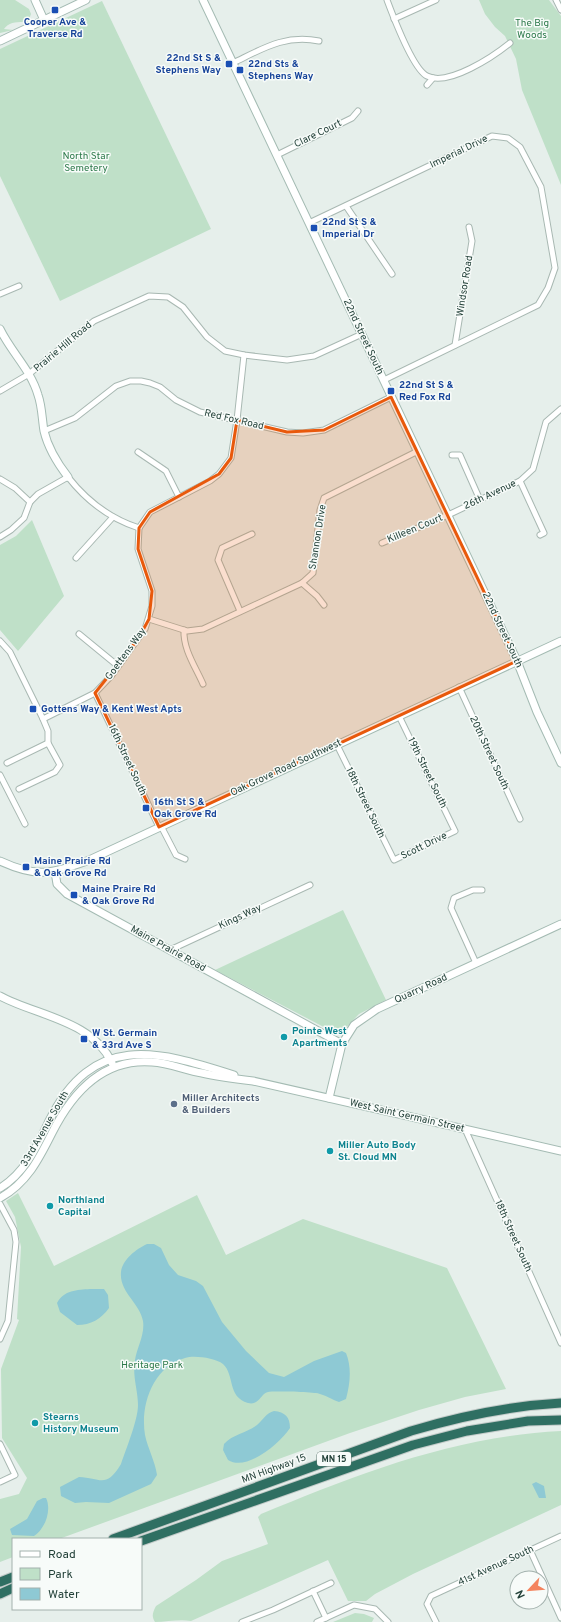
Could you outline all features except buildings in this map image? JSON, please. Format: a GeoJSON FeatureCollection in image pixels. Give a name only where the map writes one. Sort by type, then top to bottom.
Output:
{"type":"FeatureCollection","features":[{"type":"Feature","properties":{"kind":"highway","name":"MN Highway 15"},"geometry":{"type":"LineString","coordinates":[[115,1538],[411,1431],[462,1416],[525,1405],[561,1403]]}},
{"type":"Feature","properties":{"kind":"highway","name":"MN 15"},"geometry":{"type":"LineString","coordinates":[[142,1541],[413,1445],[467,1431],[528,1421],[561,1420]]}},
{"type":"Feature","properties":{"kind":"highway"},"geometry":{"type":"LineString","coordinates":[[0,1582],[12,1577]]}},
{"type":"Feature","properties":{"kind":"highway"},"geometry":{"type":"LineString","coordinates":[[0,1594],[12,1588]]}},
{"type":"Feature","properties":{"kind":"street"},"geometry":{"type":"LineString","coordinates":[[34,0],[44,20]]}},
{"type":"Feature","properties":{"kind":"street"},"geometry":{"type":"LineString","coordinates":[[0,41],[86,0]]}},
{"type":"Feature","properties":{"kind":"street","name":"22nd Street South"},"geometry":{"type":"LineString","coordinates":[[203,0],[517,661],[537,712],[561,763]]}},
{"type":"Feature","properties":{"kind":"street"},"geometry":{"type":"LineString","coordinates":[[388,0],[394,19],[417,66],[422,73],[433,78],[440,79],[452,76],[495,55],[510,44]]}},
{"type":"Feature","properties":{"kind":"street"},"geometry":{"type":"LineString","coordinates":[[394,19],[436,0]]}},
{"type":"Feature","properties":{"kind":"street"},"geometry":{"type":"LineString","coordinates":[[556,0],[561,10]]}},
{"type":"Feature","properties":{"kind":"street"},"geometry":{"type":"LineString","coordinates":[[233,63],[275,43],[305,38],[319,41]]}},
{"type":"Feature","properties":{"kind":"street"},"geometry":{"type":"LineString","coordinates":[[427,85],[433,78]]}},
{"type":"Feature","properties":{"kind":"street","name":"Clare Court"},"geometry":{"type":"LineString","coordinates":[[277,155],[352,118],[358,111]]}},
{"type":"Feature","properties":{"kind":"street","name":"Imperial Drive"},"geometry":{"type":"LineString","coordinates":[[309,223],[492,136],[508,138],[520,148],[541,187],[554,268],[548,288],[538,305],[384,380]]}},
{"type":"Feature","properties":{"kind":"street"},"geometry":{"type":"LineString","coordinates":[[346,206],[392,274]]}},
{"type":"Feature","properties":{"kind":"street","name":"Windsor Road"},"geometry":{"type":"LineString","coordinates":[[455,345],[472,241],[470,227]]}},
{"type":"Feature","properties":{"kind":"street"},"geometry":{"type":"LineString","coordinates":[[0,294],[19,286]]}},
{"type":"Feature","properties":{"kind":"street","name":"Prairie Hill Road"},"geometry":{"type":"LineString","coordinates":[[0,391],[29,374],[94,321],[149,296],[168,298],[183,307],[207,337],[225,351],[244,355],[287,360],[314,356],[362,334]]}},
{"type":"Feature","properties":{"kind":"street"},"geometry":{"type":"LineString","coordinates":[[0,329],[29,374],[38,395],[44,431],[57,460],[68,477],[87,497],[113,517],[138,528],[150,512],[210,481],[219,474],[231,458],[244,355]]}},
{"type":"Feature","properties":{"kind":"street","name":"Red Fox Road"},"geometry":{"type":"LineString","coordinates":[[44,431],[75,418],[116,386],[136,381],[150,383],[160,387],[176,400],[200,412],[286,432],[303,433],[324,430],[391,397]]}},
{"type":"Feature","properties":{"kind":"street","name":"26th Avenue"},"geometry":{"type":"LineString","coordinates":[[448,515],[520,481],[533,469],[546,422],[561,409]]}},
{"type":"Feature","properties":{"kind":"street","name":"Shannon Drive"},"geometry":{"type":"LineString","coordinates":[[149,619],[184,630],[203,629],[302,583],[313,573],[320,510],[324,498],[418,451]]}},
{"type":"Feature","properties":{"kind":"street"},"geometry":{"type":"LineString","coordinates":[[138,452],[166,471],[179,497]]}},
{"type":"Feature","properties":{"kind":"street"},"geometry":{"type":"LineString","coordinates":[[452,454],[460,455],[480,500]]}},
{"type":"Feature","properties":{"kind":"street"},"geometry":{"type":"LineString","coordinates":[[0,537],[11,530],[24,518],[30,502],[38,494],[68,477]]}},
{"type":"Feature","properties":{"kind":"street"},"geometry":{"type":"LineString","coordinates":[[0,479],[15,488],[30,502]]}},
{"type":"Feature","properties":{"kind":"street"},"geometry":{"type":"LineString","coordinates":[[520,481],[544,533],[540,535]]}},
{"type":"Feature","properties":{"kind":"street","name":"Killeen Court"},"geometry":{"type":"LineString","coordinates":[[382,543],[448,515]]}},
{"type":"Feature","properties":{"kind":"street"},"geometry":{"type":"LineString","coordinates":[[76,558],[113,517]]}},
{"type":"Feature","properties":{"kind":"street","name":"Goettens Way"},"geometry":{"type":"LineString","coordinates":[[43,719],[96,693],[145,630],[149,619],[152,591],[138,549],[138,528]]}},
{"type":"Feature","properties":{"kind":"street"},"geometry":{"type":"LineString","coordinates":[[240,611],[218,560],[222,548],[252,534]]}},
{"type":"Feature","properties":{"kind":"street"},"geometry":{"type":"LineString","coordinates":[[302,583],[317,596],[324,605]]}},
{"type":"Feature","properties":{"kind":"street"},"geometry":{"type":"LineString","coordinates":[[184,630],[186,650],[203,684]]}},
{"type":"Feature","properties":{"kind":"street"},"geometry":{"type":"LineString","coordinates":[[79,634],[118,666]]}},
{"type":"Feature","properties":{"kind":"street"},"geometry":{"type":"LineString","coordinates":[[0,641],[10,652],[43,719],[48,731],[48,743],[60,765],[55,772],[19,789]]}},
{"type":"Feature","properties":{"kind":"street","name":"Oak Grove Road Southwest"},"geometry":{"type":"LineString","coordinates":[[55,872],[87,862],[160,826],[561,641]]}},
{"type":"Feature","properties":{"kind":"street","name":"20th Street South"},"geometry":{"type":"LineString","coordinates":[[459,688],[520,819]]}},
{"type":"Feature","properties":{"kind":"street","name":"16th Street South"},"geometry":{"type":"LineString","coordinates":[[96,693],[160,826],[176,855],[184,859]]}},
{"type":"Feature","properties":{"kind":"street","name":"19th Street South"},"geometry":{"type":"LineString","coordinates":[[399,716],[455,831]]}},
{"type":"Feature","properties":{"kind":"street"},"geometry":{"type":"LineString","coordinates":[[6,762],[48,743]]}},
{"type":"Feature","properties":{"kind":"street","name":"18th Street South"},"geometry":{"type":"LineString","coordinates":[[337,745],[394,860]]}},
{"type":"Feature","properties":{"kind":"street"},"geometry":{"type":"LineString","coordinates":[[0,775],[25,824]]}},
{"type":"Feature","properties":{"kind":"street","name":"Scott Drive"},"geometry":{"type":"LineString","coordinates":[[394,860],[455,831]]}},
{"type":"Feature","properties":{"kind":"street"},"geometry":{"type":"LineString","coordinates":[[0,860],[16,868],[34,873],[55,872]]}},
{"type":"Feature","properties":{"kind":"street","name":"Maine Prairie Road"},"geometry":{"type":"LineString","coordinates":[[55,872],[57,884],[67,894],[342,1044]]}},
{"type":"Feature","properties":{"kind":"street","name":"Kings Way"},"geometry":{"type":"LineString","coordinates":[[170,950],[310,885]]}},
{"type":"Feature","properties":{"kind":"street"},"geometry":{"type":"LineString","coordinates":[[476,963],[451,908],[454,898],[473,890],[482,890]]}},
{"type":"Feature","properties":{"kind":"street","name":"Quarry Road"},"geometry":{"type":"LineString","coordinates":[[329,1098],[342,1044],[354,1025],[377,1009],[561,924]]}},
{"type":"Feature","properties":{"kind":"street"},"geometry":{"type":"LineString","coordinates":[[0,996],[82,1030],[99,1042],[114,1067]]}},
{"type":"Feature","properties":{"kind":"street","name":"West Saint Germain Street"},"geometry":{"type":"LineString","coordinates":[[110,1060],[138,1054],[163,1055],[253,1081],[561,1151]]}},
{"type":"Feature","properties":{"kind":"street","name":"33rd Avenue South"},"geometry":{"type":"LineString","coordinates":[[0,1188],[11,1180],[26,1164],[67,1091],[88,1072],[110,1060]]}},
{"type":"Feature","properties":{"kind":"street","name":"West Saint Germain Street"},"geometry":{"type":"LineString","coordinates":[[114,1067],[138,1062],[153,1062],[206,1074],[253,1081]]}},
{"type":"Feature","properties":{"kind":"street","name":"33rd Avenue South"},"geometry":{"type":"LineString","coordinates":[[0,1198],[22,1181],[34,1167],[61,1115],[76,1094],[97,1076],[114,1067]]}},
{"type":"Feature","properties":{"kind":"street","name":"18th Street South"},"geometry":{"type":"LineString","coordinates":[[465,1129],[561,1343]]}},
{"type":"Feature","properties":{"kind":"street"},"geometry":{"type":"LineString","coordinates":[[0,1204],[14,1230],[16,1242],[8,1321],[0,1339]]}},
{"type":"Feature","properties":{"kind":"street"},"geometry":{"type":"LineString","coordinates":[[0,1444],[15,1475],[0,1482]]}},
{"type":"Feature","properties":{"kind":"street","name":"41st Avenue South"},"geometry":{"type":"LineString","coordinates":[[436,1622],[428,1604],[431,1596],[561,1536]]}},
{"type":"Feature","properties":{"kind":"street"},"geometry":{"type":"LineString","coordinates":[[530,1550],[561,1618]]}},
{"type":"Feature","properties":{"kind":"street"},"geometry":{"type":"LineString","coordinates":[[242,1622],[331,1583]]}},
{"type":"Feature","properties":{"kind":"street"},"geometry":{"type":"LineString","coordinates":[[313,1591],[326,1618]]}},
{"type":"Feature","properties":{"kind":"street"},"geometry":{"type":"LineString","coordinates":[[317,1622],[354,1605],[375,1609],[388,1622]]}},
{"type":"Feature","properties":{"kind":"highlighted area"},"geometry":{"type":"Polygon","coordinates":[[[391,397],[517,661],[159,827],[95,693],[138,639],[149,619],[152,591],[138,549],[139,528],[150,512],[219,474],[231,458],[237,420],[287,432],[324,430],[391,397]]]}},
{"type":"Feature","properties":{"kind":"green space"},"geometry":{"type":"Polygon","coordinates":[[[0,0],[15,0],[29,9],[31,14],[28,22],[12,23],[4,29],[13,30],[0,33],[0,0]]]}},
{"type":"Feature","properties":{"kind":"green space","name":"The Big Woods"},"geometry":{"type":"Polygon","coordinates":[[[479,0],[549,0],[561,16],[561,185],[522,90],[516,59],[505,36],[495,27],[485,14],[479,0]]]}},
{"type":"Feature","properties":{"kind":"green space","name":"North Star Semetery"},"geometry":{"type":"Polygon","coordinates":[[[102,1],[211,229],[60,301],[0,176],[0,49],[102,1]]]}},
{"type":"Feature","properties":{"kind":"green space"},"geometry":{"type":"Polygon","coordinates":[[[32,520],[64,596],[18,651],[0,630],[0,545],[16,536],[32,520]]]}},
{"type":"Feature","properties":{"kind":"green space"},"geometry":{"type":"Polygon","coordinates":[[[343,910],[386,1000],[359,1014],[339,1035],[215,970],[343,910]]]}},
{"type":"Feature","properties":{"kind":"green space","name":"Heritage Park"},"geometry":{"type":"Polygon","coordinates":[[[18,1193],[54,1266],[197,1195],[226,1255],[303,1219],[447,1268],[506,1389],[465,1397],[419,1410],[350,1433],[62,1538],[12,1538],[12,1557],[0,1562],[0,1499],[19,1494],[27,1478],[2,1438],[1,1369],[19,1320],[17,1319],[21,1247],[15,1217],[6,1201],[18,1193]]]}},
{"type":"Feature","properties":{"kind":"green space"},"geometry":{"type":"Polygon","coordinates":[[[561,1431],[561,1505],[413,1574],[375,1594],[366,1601],[348,1601],[328,1560],[191,1621],[178,1620],[155,1622],[153,1618],[156,1606],[222,1561],[268,1544],[258,1517],[261,1514],[370,1471],[407,1459],[483,1440],[522,1434],[561,1431]]]}},
{"type":"Feature","properties":{"kind":"green space"},"geometry":{"type":"Polygon","coordinates":[[[355,1613],[364,1614],[374,1618],[372,1622],[333,1622],[355,1613]]]}},
{"type":"Feature","properties":{"kind":"water"},"geometry":{"type":"Polygon","coordinates":[[[147,1244],[154,1244],[161,1248],[169,1265],[178,1275],[196,1281],[203,1286],[222,1322],[246,1351],[269,1373],[284,1377],[314,1361],[342,1351],[346,1353],[350,1376],[346,1399],[339,1402],[317,1393],[268,1392],[255,1403],[248,1403],[241,1400],[237,1396],[227,1369],[223,1364],[215,1360],[204,1358],[185,1358],[174,1363],[157,1378],[147,1400],[144,1423],[145,1435],[157,1475],[151,1484],[109,1503],[75,1503],[61,1496],[60,1487],[79,1477],[103,1480],[111,1477],[121,1464],[134,1426],[138,1405],[134,1366],[143,1331],[143,1321],[138,1309],[123,1286],[121,1272],[124,1263],[130,1255],[147,1244]]]}},
{"type":"Feature","properties":{"kind":"water"},"geometry":{"type":"Polygon","coordinates":[[[104,1289],[108,1295],[109,1308],[95,1321],[77,1325],[60,1312],[57,1303],[63,1295],[67,1293],[76,1290],[104,1289]]]}},
{"type":"Feature","properties":{"kind":"water"},"geometry":{"type":"Polygon","coordinates":[[[274,1411],[284,1414],[289,1421],[290,1428],[279,1441],[271,1448],[253,1459],[236,1463],[228,1460],[223,1450],[224,1444],[232,1438],[253,1428],[267,1415],[274,1411]]]}},
{"type":"Feature","properties":{"kind":"water"},"geometry":{"type":"Polygon","coordinates":[[[536,1482],[544,1486],[546,1498],[539,1498],[532,1484],[536,1482]]]}},
{"type":"Feature","properties":{"kind":"water"},"geometry":{"type":"Polygon","coordinates":[[[46,1498],[48,1503],[48,1513],[44,1524],[38,1533],[34,1536],[12,1535],[10,1529],[27,1519],[37,1501],[46,1498]]]}},
{"type":"Feature","properties":{"kind":"place","name":"Cooper Ave & Traverse Rd"},"geometry":{"type":"Point","coordinates":[55,10]}},
{"type":"Feature","properties":{"kind":"place","name":"22nd St S & Stephens Way"},"geometry":{"type":"Point","coordinates":[229,64]}},
{"type":"Feature","properties":{"kind":"place","name":"22nd Sts & Stephens Way"},"geometry":{"type":"Point","coordinates":[240,70]}},
{"type":"Feature","properties":{"kind":"place","name":"22nd St S & Imperial Dr"},"geometry":{"type":"Point","coordinates":[314,228]}},
{"type":"Feature","properties":{"kind":"place","name":"22nd St S & Red Fox Rd"},"geometry":{"type":"Point","coordinates":[391,391]}},
{"type":"Feature","properties":{"kind":"place","name":"Gottens Way & Kent West Apts"},"geometry":{"type":"Point","coordinates":[33,709]}},
{"type":"Feature","properties":{"kind":"place","name":"16th St S & Oak Grove Rd"},"geometry":{"type":"Point","coordinates":[146,808]}},
{"type":"Feature","properties":{"kind":"place","name":"Maine Prairie Rd & Oak Grove Rd"},"geometry":{"type":"Point","coordinates":[26,867]}},
{"type":"Feature","properties":{"kind":"place","name":"Maine Praire Rd & Oak Grove Rd"},"geometry":{"type":"Point","coordinates":[74,895]}},
{"type":"Feature","properties":{"kind":"place","name":"Pointe West Apartments"},"geometry":{"type":"Point","coordinates":[284,1037]}},
{"type":"Feature","properties":{"kind":"place","name":"W St. Germain & 33rd Ave S"},"geometry":{"type":"Point","coordinates":[84,1039]}},
{"type":"Feature","properties":{"kind":"place","name":"Miller Architects & Builders"},"geometry":{"type":"Point","coordinates":[174,1104]}},
{"type":"Feature","properties":{"kind":"place","name":"Miller Auto Body St. Cloud MN"},"geometry":{"type":"Point","coordinates":[330,1151]}},
{"type":"Feature","properties":{"kind":"place","name":"Northland Capital"},"geometry":{"type":"Point","coordinates":[50,1206]}},
{"type":"Feature","properties":{"kind":"place","name":"Stearns History Museum"},"geometry":{"type":"Point","coordinates":[35,1423]}}]}
